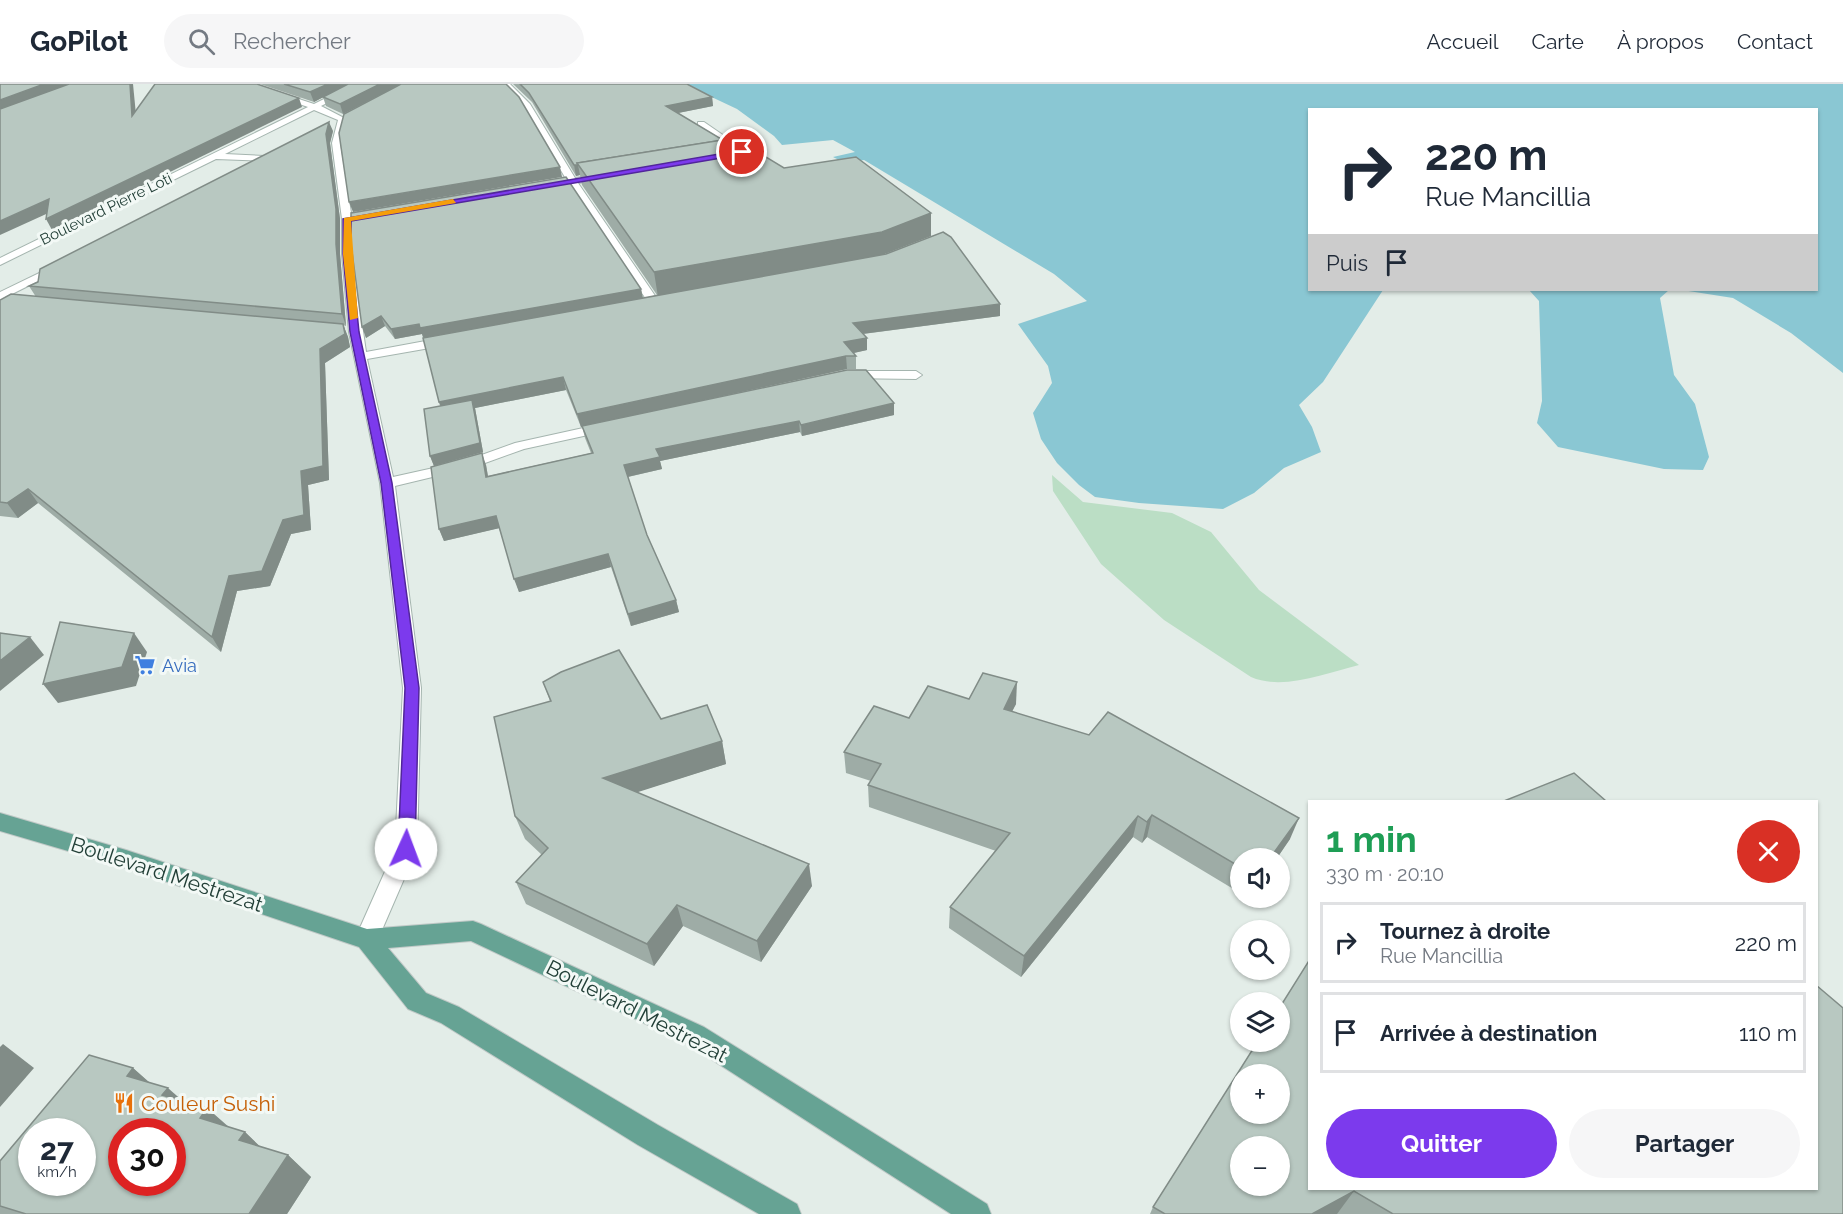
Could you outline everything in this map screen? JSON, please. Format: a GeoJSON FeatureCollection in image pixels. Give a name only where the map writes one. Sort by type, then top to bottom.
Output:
{"type":"FeatureCollection","features":[{"type":"Feature","properties":{"kind":"main road","name":"Boulevard Mestrezat"},"geometry":{"type":"LineString","coordinates":[[0,822],[126,859],[367,939],[473,931],[695,1035],[977,1214]]}},
{"type":"Feature","properties":{"kind":"main road"},"geometry":{"type":"LineString","coordinates":[[367,939],[417,1001],[450,1015],[648,1135],[787,1214]]}},
{"type":"Feature","properties":{"kind":"street"},"geometry":{"type":"LineString","coordinates":[[244,84],[313,106],[342,119],[336,143],[353,218],[347,254],[350,331],[360,357],[387,483],[412,688],[406,849],[367,939]]}},
{"type":"Feature","properties":{"kind":"street","name":"Boulevard Pierre Loti"},"geometry":{"type":"LineString","coordinates":[[0,262],[360,84]]}},
{"type":"Feature","properties":{"kind":"street"},"geometry":{"type":"LineString","coordinates":[[506,84],[526,104],[572,181],[654,303]]}},
{"type":"Feature","properties":{"kind":"street"},"geometry":{"type":"LineString","coordinates":[[701,124],[747,155],[731,154]]}},
{"type":"Feature","properties":{"kind":"street","name":"Boulevard Pierre Loti"},"geometry":{"type":"LineString","coordinates":[[243,170],[274,154]]}},
{"type":"Feature","properties":{"kind":"street","name":"Boulevard Pierre Loti"},"geometry":{"type":"LineString","coordinates":[[213,156],[264,159]]}},
{"type":"Feature","properties":{"kind":"street"},"geometry":{"type":"LineString","coordinates":[[538,187],[617,173]]}},
{"type":"Feature","properties":{"kind":"street","name":"Boulevard Pierre Loti"},"geometry":{"type":"LineString","coordinates":[[0,298],[68,262]]}},
{"type":"Feature","properties":{"kind":"street"},"geometry":{"type":"LineString","coordinates":[[0,283],[6,286],[7,290],[0,298],[17,302]]}},
{"type":"Feature","properties":{"kind":"street"},"geometry":{"type":"LineString","coordinates":[[360,357],[454,340]]}},
{"type":"Feature","properties":{"kind":"street"},"geometry":{"type":"LineString","coordinates":[[836,377],[916,375]]}},
{"type":"Feature","properties":{"kind":"street"},"geometry":{"type":"LineString","coordinates":[[387,483],[469,464],[520,446],[619,424]]}},
{"type":"Feature","properties":{"kind":"green space"},"geometry":{"type":"Polygon","coordinates":[[[1052,475],[1083,502],[1172,513],[1211,532],[1259,590],[1359,665],[1291,681],[1263,681],[1251,677],[1164,620],[1101,564],[1053,491],[1052,475]]]}},
{"type":"Feature","properties":{"kind":"water"},"geometry":{"type":"Polygon","coordinates":[[[684,84],[1843,84],[1843,373],[1791,333],[1733,298],[1688,291],[1818,291],[1818,108],[1308,108],[1308,291],[1382,291],[1323,382],[1299,405],[1312,427],[1321,452],[1284,468],[1254,493],[1223,509],[1139,503],[1095,497],[1057,463],[1041,439],[1033,413],[1052,383],[1048,366],[1018,324],[1087,301],[1054,274],[864,160],[845,163],[833,157],[855,152],[833,140],[782,145],[774,136],[737,109],[684,84]]]}},
{"type":"Feature","properties":{"kind":"water"},"geometry":{"type":"Polygon","coordinates":[[[1530,291],[1668,291],[1660,298],[1674,375],[1695,404],[1709,457],[1703,470],[1664,469],[1558,447],[1537,423],[1542,401],[1539,301],[1530,291]]]}},
{"type":"Feature","properties":{"kind":"building"},"geometry":{"type":"Polygon","coordinates":[[[0,84],[44,84],[0,100],[0,84]]]}},
{"type":"Feature","properties":{"kind":"building"},"geometry":{"type":"Polygon","coordinates":[[[69,84],[130,84],[132,116],[155,84],[257,84],[299,98],[46,219],[49,199],[0,221],[0,109],[69,84]]]}},
{"type":"Feature","properties":{"kind":"building"},"geometry":{"type":"Polygon","coordinates":[[[284,84],[328,84],[310,92],[284,84]]]}},
{"type":"Feature","properties":{"kind":"building"},"geometry":{"type":"Polygon","coordinates":[[[348,84],[380,84],[340,104],[323,97],[348,84]]]}},
{"type":"Feature","properties":{"kind":"building"},"geometry":{"type":"Polygon","coordinates":[[[401,84],[506,84],[519,97],[560,167],[349,202],[339,133],[344,114],[401,84]]]}},
{"type":"Feature","properties":{"kind":"building"},"geometry":{"type":"Polygon","coordinates":[[[520,84],[687,84],[712,97],[666,106],[723,140],[574,165],[529,93],[520,84]]]}},
{"type":"Feature","properties":{"kind":"building"},"geometry":{"type":"Polygon","coordinates":[[[329,122],[326,134],[336,209],[336,244],[342,314],[29,286],[38,282],[40,269],[329,122]]]}},
{"type":"Feature","properties":{"kind":"building"},"geometry":{"type":"Polygon","coordinates":[[[735,138],[784,168],[856,157],[931,213],[882,232],[654,272],[577,163],[735,138]]]}},
{"type":"Feature","properties":{"kind":"building"},"geometry":{"type":"Polygon","coordinates":[[[566,177],[641,289],[420,328],[419,324],[391,329],[381,316],[362,327],[351,244],[351,213],[566,177]]]}},
{"type":"Feature","properties":{"kind":"building"},"geometry":{"type":"Polygon","coordinates":[[[943,232],[951,237],[1000,304],[853,323],[867,338],[844,342],[856,356],[846,356],[577,414],[563,377],[439,402],[423,338],[886,254],[943,232]]]}},
{"type":"Feature","properties":{"kind":"building"},"geometry":{"type":"Polygon","coordinates":[[[11,294],[343,324],[345,334],[320,349],[323,466],[301,471],[304,515],[283,520],[262,571],[229,576],[212,637],[28,489],[7,503],[0,502],[0,300],[11,294]]]}},
{"type":"Feature","properties":{"kind":"building"},"geometry":{"type":"Polygon","coordinates":[[[847,370],[866,370],[894,403],[801,425],[799,421],[656,449],[660,457],[624,465],[647,535],[676,600],[628,614],[608,554],[514,579],[496,516],[439,529],[431,467],[482,453],[486,477],[593,453],[582,426],[847,370]]]}},
{"type":"Feature","properties":{"kind":"building"},"geometry":{"type":"Polygon","coordinates":[[[472,400],[480,443],[430,456],[424,409],[472,400]]]}},
{"type":"Feature","properties":{"kind":"building"},"geometry":{"type":"Polygon","coordinates":[[[60,622],[134,633],[122,667],[43,684],[60,622]]]}},
{"type":"Feature","properties":{"kind":"building"},"geometry":{"type":"Polygon","coordinates":[[[0,633],[30,637],[0,661],[0,633]]]}},
{"type":"Feature","properties":{"kind":"building"},"geometry":{"type":"Polygon","coordinates":[[[619,650],[661,719],[707,705],[722,741],[603,778],[809,864],[757,941],[677,905],[647,944],[516,882],[548,848],[515,816],[494,717],[551,701],[543,682],[561,672],[619,650]]]}},
{"type":"Feature","properties":{"kind":"building"},"geometry":{"type":"Polygon","coordinates":[[[983,673],[1017,682],[1004,709],[1089,735],[1108,712],[1299,818],[1277,848],[1230,848],[1230,861],[1152,815],[1147,822],[1138,816],[1024,956],[950,907],[1010,833],[868,785],[881,764],[844,752],[874,706],[909,718],[928,686],[969,699],[983,673]]]}},
{"type":"Feature","properties":{"kind":"building"},"geometry":{"type":"Polygon","coordinates":[[[1574,773],[1605,800],[1506,800],[1574,773]]]}},
{"type":"Feature","properties":{"kind":"building"},"geometry":{"type":"Polygon","coordinates":[[[1308,962],[1308,1190],[1818,1190],[1818,987],[1843,1008],[1843,1214],[1393,1214],[1354,1191],[1312,1214],[1165,1214],[1153,1207],[1230,1085],[1230,1124],[1290,1124],[1290,1064],[1243,1064],[1251,1052],[1290,1052],[1289,992],[1308,962]]]}},
{"type":"Feature","properties":{"kind":"building"},"geometry":{"type":"Polygon","coordinates":[[[89,1055],[133,1068],[127,1076],[168,1088],[162,1095],[207,1108],[200,1118],[245,1132],[239,1140],[288,1155],[249,1214],[26,1214],[0,1206],[0,1161],[18,1140],[18,1196],[96,1196],[96,1118],[36,1118],[89,1055]]]}},
{"type":"Feature","properties":{"kind":"slow traffic"},"geometry":{"type":"LineString","coordinates":[[354,318],[347,254],[347,219],[453,201]]}},
{"type":"Feature","properties":{"kind":"place","name":"Avia"},"geometry":{"type":"Point","coordinates":[145,665]}},
{"type":"Feature","properties":{"kind":"place","name":"Couleur Sushi"},"geometry":{"type":"Point","coordinates":[124,1103]}},
{"type":"Feature","properties":{"kind":"route"},"geometry":{"type":"LineString","coordinates":[[406,849],[412,688],[387,483],[355,332],[347,254],[347,219],[742,152]]}}]}
